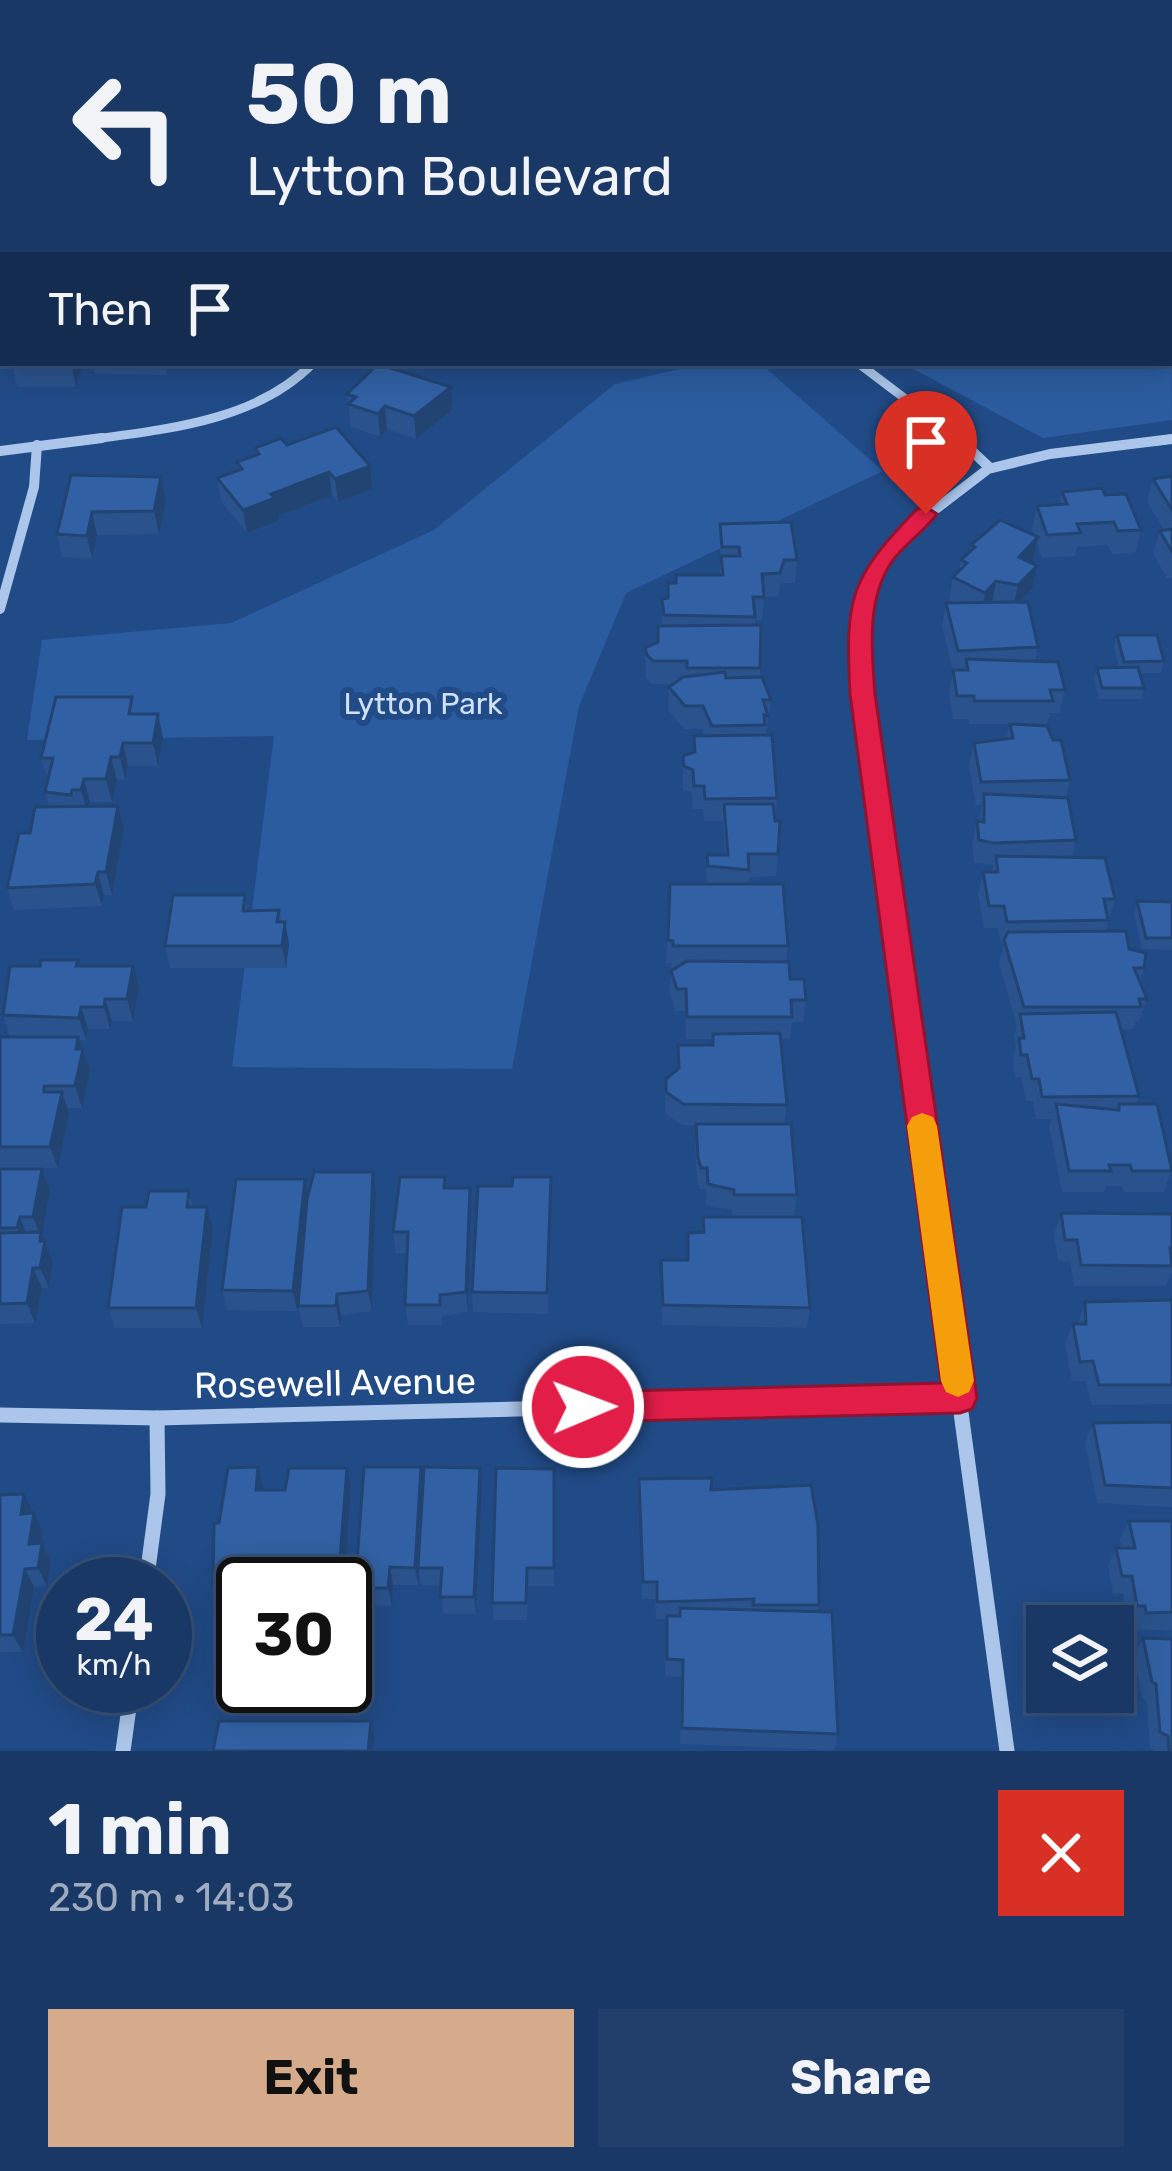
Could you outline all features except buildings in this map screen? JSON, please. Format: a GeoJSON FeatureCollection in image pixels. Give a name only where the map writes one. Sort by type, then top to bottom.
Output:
{"type":"FeatureCollection","features":[{"type":"Feature","properties":{"kind":"street"},"geometry":{"type":"LineString","coordinates":[[0,451],[197,420],[260,404],[300,381],[311,366]]}},
{"type":"Feature","properties":{"kind":"street"},"geometry":{"type":"LineString","coordinates":[[862,366],[934,417],[990,468]]}},
{"type":"Feature","properties":{"kind":"street"},"geometry":{"type":"LineString","coordinates":[[1007,1751],[862,694],[859,637],[865,596],[880,560],[904,532],[990,468],[1172,439]]}},
{"type":"Feature","properties":{"kind":"street"},"geometry":{"type":"LineString","coordinates":[[0,609],[34,487],[38,445]]}},
{"type":"Feature","properties":{"kind":"street","name":"Rosewell Avenue"},"geometry":{"type":"LineString","coordinates":[[0,1415],[157,1418],[960,1398]]}},
{"type":"Feature","properties":{"kind":"street"},"geometry":{"type":"LineString","coordinates":[[150,1557],[158,1493],[157,1418]]}},
{"type":"Feature","properties":{"kind":"street"},"geometry":{"type":"LineString","coordinates":[[123,1751],[128,1713]]}},
{"type":"Feature","properties":{"kind":"green space","name":"Lytton Park"},"geometry":{"type":"Polygon","coordinates":[[[692,366],[763,366],[883,471],[626,593],[579,706],[512,1069],[232,1067],[274,736],[27,740],[42,640],[231,623],[434,530],[615,384],[692,366]]]}},
{"type":"Feature","properties":{"kind":"green space"},"geometry":{"type":"Polygon","coordinates":[[[908,366],[1172,366],[1172,420],[1043,438],[908,366]]]}},
{"type":"Feature","properties":{"kind":"slow traffic"},"geometry":{"type":"LineString","coordinates":[[922,1126],[958,1381]]}},
{"type":"Feature","properties":{"kind":"route"},"geometry":{"type":"LineString","coordinates":[[583,1407],[960,1398],[862,694],[859,637],[865,596],[880,560],[926,514]]}}]}
